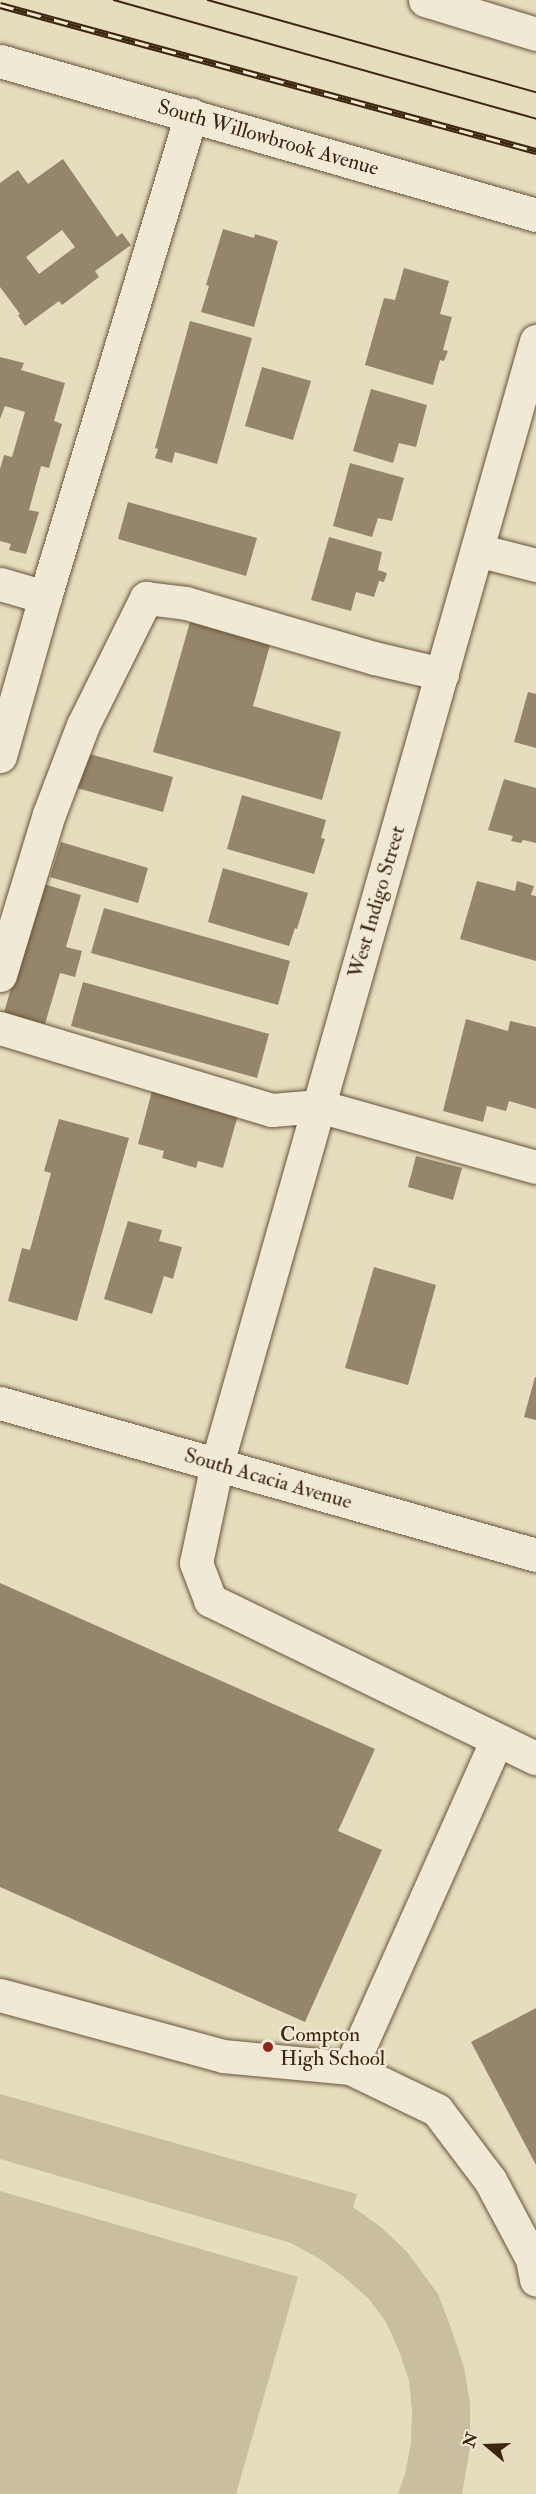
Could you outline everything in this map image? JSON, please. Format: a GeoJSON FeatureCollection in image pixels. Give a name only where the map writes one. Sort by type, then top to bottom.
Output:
{"type":"FeatureCollection","features":[{"type":"Feature","properties":{"kind":"street"},"geometry":{"type":"LineString","coordinates":[[424,0],[536,34]]}},
{"type":"Feature","properties":{"kind":"street","name":"South Willowbrook Avenue"},"geometry":{"type":"LineString","coordinates":[[0,61],[536,215]]}},
{"type":"Feature","properties":{"kind":"street"},"geometry":{"type":"LineString","coordinates":[[0,756],[45,597],[191,115]]}},
{"type":"Feature","properties":{"kind":"street","name":"West Indigo Street"},"geometry":{"type":"LineString","coordinates":[[536,341],[217,1464],[196,1563],[210,1600],[428,1705],[496,1741],[536,1758]]}},
{"type":"Feature","properties":{"kind":"street"},"geometry":{"type":"LineString","coordinates":[[477,550],[536,565]]}},
{"type":"Feature","properties":{"kind":"street"},"geometry":{"type":"LineString","coordinates":[[0,584],[45,597]]}},
{"type":"Feature","properties":{"kind":"street"},"geometry":{"type":"LineString","coordinates":[[0,975],[49,813],[83,725],[146,598],[186,603],[374,658],[442,674]]}},
{"type":"Feature","properties":{"kind":"street"},"geometry":{"type":"LineString","coordinates":[[0,1028],[272,1110],[319,1106],[536,1167]]}},
{"type":"Feature","properties":{"kind":"street","name":"South Acacia Avenue"},"geometry":{"type":"LineString","coordinates":[[0,1403],[536,1555]]}},
{"type":"Feature","properties":{"kind":"street"},"geometry":{"type":"LineString","coordinates":[[350,2068],[496,1741]]}},
{"type":"Feature","properties":{"kind":"street"},"geometry":{"type":"LineString","coordinates":[[0,1995],[223,2056],[350,2068],[437,2110],[490,2180],[532,2259],[536,2280]]}},
{"type":"Feature","properties":{"kind":"shaded area"},"geometry":{"type":"Polygon","coordinates":[[[0,2094],[357,2194],[353,2207],[382,2228],[407,2252],[438,2294],[451,2328],[464,2367],[470,2403],[470,2448],[462,2494],[398,2494],[405,2474],[411,2443],[412,2411],[409,2380],[386,2322],[368,2298],[344,2277],[320,2259],[291,2243],[0,2159],[0,2094]]]}},
{"type":"Feature","properties":{"kind":"shaded area"},"geometry":{"type":"Polygon","coordinates":[[[0,2191],[298,2277],[236,2494],[0,2494],[0,2191]]]}},
{"type":"Feature","properties":{"kind":"building"},"geometry":{"type":"Polygon","coordinates":[[[63,159],[117,237],[122,233],[131,245],[95,271],[99,277],[62,305],[59,301],[25,326],[18,315],[20,314],[0,287],[0,183],[18,170],[28,184],[63,159]],[[62,230],[26,257],[39,274],[75,247],[62,230]]]}},
{"type":"Feature","properties":{"kind":"building"},"geometry":{"type":"Polygon","coordinates":[[[223,229],[254,238],[255,234],[278,241],[254,327],[201,312],[209,286],[206,285],[223,229]]]}},
{"type":"Feature","properties":{"kind":"building"},"geometry":{"type":"Polygon","coordinates":[[[404,268],[449,281],[440,314],[452,317],[443,350],[448,351],[444,361],[440,360],[433,385],[365,365],[384,298],[395,300],[404,268]]]}},
{"type":"Feature","properties":{"kind":"building"},"geometry":{"type":"Polygon","coordinates":[[[190,321],[252,338],[217,464],[175,452],[172,463],[155,458],[158,449],[155,448],[190,321]]]}},
{"type":"Feature","properties":{"kind":"building"},"geometry":{"type":"Polygon","coordinates":[[[0,357],[24,363],[21,370],[65,383],[54,421],[62,424],[49,468],[41,466],[29,510],[39,512],[26,554],[9,550],[11,544],[0,541],[0,469],[4,455],[12,457],[25,412],[5,406],[0,419],[0,357]]]}},
{"type":"Feature","properties":{"kind":"building"},"geometry":{"type":"Polygon","coordinates":[[[262,367],[311,381],[293,440],[245,426],[262,367]]]}},
{"type":"Feature","properties":{"kind":"building"},"geometry":{"type":"Polygon","coordinates":[[[371,389],[427,405],[416,447],[399,443],[393,463],[353,451],[371,389]]]}},
{"type":"Feature","properties":{"kind":"building"},"geometry":{"type":"Polygon","coordinates":[[[350,463],[404,478],[392,521],[378,518],[372,537],[333,526],[350,463]]]}},
{"type":"Feature","properties":{"kind":"building"},"geometry":{"type":"Polygon","coordinates":[[[128,502],[257,538],[246,576],[118,539],[128,502]]]}},
{"type":"Feature","properties":{"kind":"building"},"geometry":{"type":"Polygon","coordinates":[[[329,537],[382,552],[378,570],[387,573],[384,582],[379,581],[374,597],[356,592],[351,611],[311,600],[329,537]]]}},
{"type":"Feature","properties":{"kind":"building"},"geometry":{"type":"Polygon","coordinates":[[[190,622],[270,645],[253,706],[341,732],[322,800],[153,752],[190,622]]]}},
{"type":"Feature","properties":{"kind":"building"},"geometry":{"type":"Polygon","coordinates":[[[528,692],[536,694],[536,748],[514,742],[528,692]]]}},
{"type":"Feature","properties":{"kind":"building"},"geometry":{"type":"Polygon","coordinates":[[[86,753],[173,777],[163,812],[77,788],[86,753]]]}},
{"type":"Feature","properties":{"kind":"building"},"geometry":{"type":"Polygon","coordinates":[[[504,779],[536,788],[536,843],[523,840],[521,843],[511,841],[513,836],[488,830],[504,779]]]}},
{"type":"Feature","properties":{"kind":"building"},"geometry":{"type":"Polygon","coordinates":[[[242,795],[326,820],[321,838],[325,839],[314,874],[227,849],[242,795]]]}},
{"type":"Feature","properties":{"kind":"building"},"geometry":{"type":"Polygon","coordinates":[[[61,842],[148,868],[138,903],[50,877],[61,842]]]}},
{"type":"Feature","properties":{"kind":"building"},"geometry":{"type":"Polygon","coordinates":[[[223,868],[308,893],[289,946],[208,922],[223,868]]]}},
{"type":"Feature","properties":{"kind":"building"},"geometry":{"type":"Polygon","coordinates":[[[477,881],[515,891],[517,881],[534,886],[531,895],[536,896],[536,961],[460,939],[477,881]]]}},
{"type":"Feature","properties":{"kind":"building"},"geometry":{"type":"Polygon","coordinates":[[[40,883],[81,895],[66,947],[82,951],[75,977],[60,973],[45,1024],[4,1013],[40,883]]]}},
{"type":"Feature","properties":{"kind":"building"},"geometry":{"type":"Polygon","coordinates":[[[104,908],[290,961],[278,1005],[91,953],[104,908]]]}},
{"type":"Feature","properties":{"kind":"building"},"geometry":{"type":"Polygon","coordinates":[[[83,982],[269,1034],[257,1078],[71,1026],[83,982]]]}},
{"type":"Feature","properties":{"kind":"building"},"geometry":{"type":"Polygon","coordinates":[[[466,1019],[508,1031],[510,1021],[536,1027],[536,1109],[509,1101],[506,1111],[487,1106],[483,1122],[443,1111],[466,1019]]]}},
{"type":"Feature","properties":{"kind":"building"},"geometry":{"type":"Polygon","coordinates":[[[152,1091],[238,1115],[223,1168],[198,1161],[196,1168],[162,1158],[164,1151],[138,1144],[152,1091]]]}},
{"type":"Feature","properties":{"kind":"building"},"geometry":{"type":"Polygon","coordinates":[[[59,1119],[129,1138],[77,1321],[8,1301],[22,1248],[30,1250],[51,1173],[44,1171],[59,1119]]]}},
{"type":"Feature","properties":{"kind":"building"},"geometry":{"type":"Polygon","coordinates":[[[416,1156],[462,1168],[453,1200],[408,1187],[416,1156]]]}},
{"type":"Feature","properties":{"kind":"building"},"geometry":{"type":"Polygon","coordinates":[[[128,1221],[162,1230],[159,1241],[182,1247],[173,1279],[164,1276],[152,1314],[104,1299],[128,1221]]]}},
{"type":"Feature","properties":{"kind":"building"},"geometry":{"type":"Polygon","coordinates":[[[374,1267],[436,1285],[408,1385],[345,1368],[374,1267]]]}},
{"type":"Feature","properties":{"kind":"building"},"geometry":{"type":"Polygon","coordinates":[[[536,1377],[536,1420],[524,1417],[536,1377]]]}},
{"type":"Feature","properties":{"kind":"building"},"geometry":{"type":"Polygon","coordinates":[[[0,1583],[375,1749],[338,1831],[382,1850],[305,2022],[0,1887],[0,1583]]]}},
{"type":"Feature","properties":{"kind":"building"},"geometry":{"type":"Polygon","coordinates":[[[536,2008],[536,2165],[471,2042],[536,2008]]]}},
{"type":"Feature","properties":{"kind":"tram line"},"geometry":{"type":"LineString","coordinates":[[114,0],[536,119]]}},
{"type":"Feature","properties":{"kind":"tram line"},"geometry":{"type":"LineString","coordinates":[[208,0],[536,92]]}},
{"type":"Feature","properties":{"kind":"railway"},"geometry":{"type":"LineString","coordinates":[[0,5],[536,151]]}},
{"type":"Feature","properties":{"kind":"place","name":"Compton High School"},"geometry":{"type":"Point","coordinates":[268,2047]}}]}
